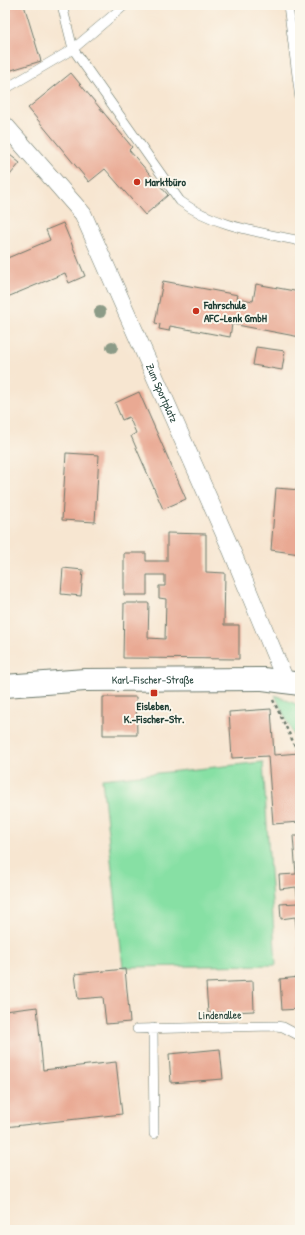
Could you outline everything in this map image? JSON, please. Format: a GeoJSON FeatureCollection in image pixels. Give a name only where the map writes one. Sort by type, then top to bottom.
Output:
{"type":"FeatureCollection","features":[{"type":"Feature","properties":{"kind":"street","name":"Zum Sportplatz"},"geometry":{"type":"LineString","coordinates":[[5,125],[84,214],[230,549],[293,683]]}},
{"type":"Feature","properties":{"kind":"street","name":"Karl-Fischer-Straße"},"geometry":{"type":"LineString","coordinates":[[5,686],[85,680],[263,679],[293,683]]}},
{"type":"Feature","properties":{"kind":"lane"},"geometry":{"type":"LineString","coordinates":[[62,5],[73,49],[180,201],[196,213],[218,221],[300,241]]}},
{"type":"Feature","properties":{"kind":"lane"},"geometry":{"type":"LineString","coordinates":[[5,89],[73,49],[125,5]]}},
{"type":"Feature","properties":{"kind":"lane"},"geometry":{"type":"LineString","coordinates":[[288,5],[300,99]]}},
{"type":"Feature","properties":{"kind":"lane","name":"Lindenallee"},"geometry":{"type":"LineString","coordinates":[[137,1029],[276,1026],[283,1027],[300,1036]]}},
{"type":"Feature","properties":{"kind":"lane"},"geometry":{"type":"LineString","coordinates":[[153,1028],[154,1134]]}},
{"type":"Feature","properties":{"kind":"path"},"geometry":{"type":"LineString","coordinates":[[263,679],[300,756]]}},
{"type":"Feature","properties":{"kind":"green space"},"geometry":{"type":"Polygon","coordinates":[[[275,695],[300,706],[300,749],[275,695]]]}},
{"type":"Feature","properties":{"kind":"green space"},"geometry":{"type":"Polygon","coordinates":[[[263,762],[276,965],[123,967],[102,779],[263,762]]]}},
{"type":"Feature","properties":{"kind":"building"},"geometry":{"type":"Polygon","coordinates":[[[5,5],[24,5],[41,61],[5,72],[5,5]]]}},
{"type":"Feature","properties":{"kind":"building"},"geometry":{"type":"Polygon","coordinates":[[[71,73],[132,147],[129,150],[168,195],[145,215],[105,169],[89,182],[28,108],[71,73]]]}},
{"type":"Feature","properties":{"kind":"building"},"geometry":{"type":"Polygon","coordinates":[[[5,151],[20,163],[5,181],[5,151]]]}},
{"type":"Feature","properties":{"kind":"building"},"geometry":{"type":"Polygon","coordinates":[[[63,223],[85,276],[69,283],[65,273],[5,298],[5,259],[50,240],[46,230],[63,223]]]}},
{"type":"Feature","properties":{"kind":"building"},"geometry":{"type":"Polygon","coordinates":[[[163,281],[238,295],[237,298],[253,301],[256,284],[300,292],[300,337],[232,324],[230,337],[170,326],[169,331],[159,329],[160,324],[155,323],[163,281]]]}},
{"type":"Feature","properties":{"kind":"building"},"geometry":{"type":"Polygon","coordinates":[[[256,347],[285,351],[282,370],[253,365],[256,347]]]}},
{"type":"Feature","properties":{"kind":"building"},"geometry":{"type":"Polygon","coordinates":[[[139,392],[186,499],[163,509],[131,436],[136,433],[129,417],[122,420],[115,403],[139,392]]]}},
{"type":"Feature","properties":{"kind":"building"},"geometry":{"type":"Polygon","coordinates":[[[66,453],[99,455],[95,522],[62,520],[66,453]]]}},
{"type":"Feature","properties":{"kind":"building"},"geometry":{"type":"Polygon","coordinates":[[[276,488],[300,490],[300,554],[271,550],[276,488]]]}},
{"type":"Feature","properties":{"kind":"building"},"geometry":{"type":"Polygon","coordinates":[[[167,533],[206,534],[206,572],[225,573],[224,625],[239,625],[239,659],[123,658],[124,603],[149,603],[148,638],[165,639],[166,599],[159,598],[159,586],[165,586],[165,575],[147,575],[147,595],[124,595],[124,553],[146,553],[146,561],[167,561],[167,533]]]}},
{"type":"Feature","properties":{"kind":"building"},"geometry":{"type":"Polygon","coordinates":[[[63,568],[83,570],[81,596],[61,594],[63,568]]]}},
{"type":"Feature","properties":{"kind":"building"},"geometry":{"type":"Polygon","coordinates":[[[103,697],[136,697],[137,735],[103,735],[103,697]]]}},
{"type":"Feature","properties":{"kind":"building"},"geometry":{"type":"Polygon","coordinates":[[[271,709],[274,755],[299,753],[300,822],[273,824],[268,756],[232,758],[229,712],[271,709]]]}},
{"type":"Feature","properties":{"kind":"building"},"geometry":{"type":"Polygon","coordinates":[[[293,836],[300,836],[300,961],[295,917],[281,919],[280,904],[298,903],[296,887],[280,889],[279,875],[296,874],[293,836]]]}},
{"type":"Feature","properties":{"kind":"building"},"geometry":{"type":"Polygon","coordinates":[[[125,969],[130,1022],[106,1024],[103,997],[78,999],[75,974],[125,969]]]}},
{"type":"Feature","properties":{"kind":"building"},"geometry":{"type":"Polygon","coordinates":[[[300,977],[300,1009],[282,1010],[280,979],[300,977]]]}},
{"type":"Feature","properties":{"kind":"building"},"geometry":{"type":"Polygon","coordinates":[[[253,981],[254,1011],[208,1013],[206,983],[253,981]]]}},
{"type":"Feature","properties":{"kind":"building"},"geometry":{"type":"Polygon","coordinates":[[[37,1007],[43,1070],[116,1062],[122,1114],[5,1127],[5,1011],[37,1007]]]}},
{"type":"Feature","properties":{"kind":"building"},"geometry":{"type":"Polygon","coordinates":[[[220,1049],[223,1079],[171,1083],[169,1054],[220,1049]]]}},
{"type":"Feature","properties":{"kind":"place","name":"Marktbüro"},"geometry":{"type":"Point","coordinates":[137,182]}},
{"type":"Feature","properties":{"kind":"place","name":"Fahrschule AFC-Lenk GmbH"},"geometry":{"type":"Point","coordinates":[196,311]}},
{"type":"Feature","properties":{"kind":"place","name":"Eisleben, K.-Fischer-Str."},"geometry":{"type":"Point","coordinates":[154,693]}}]}
